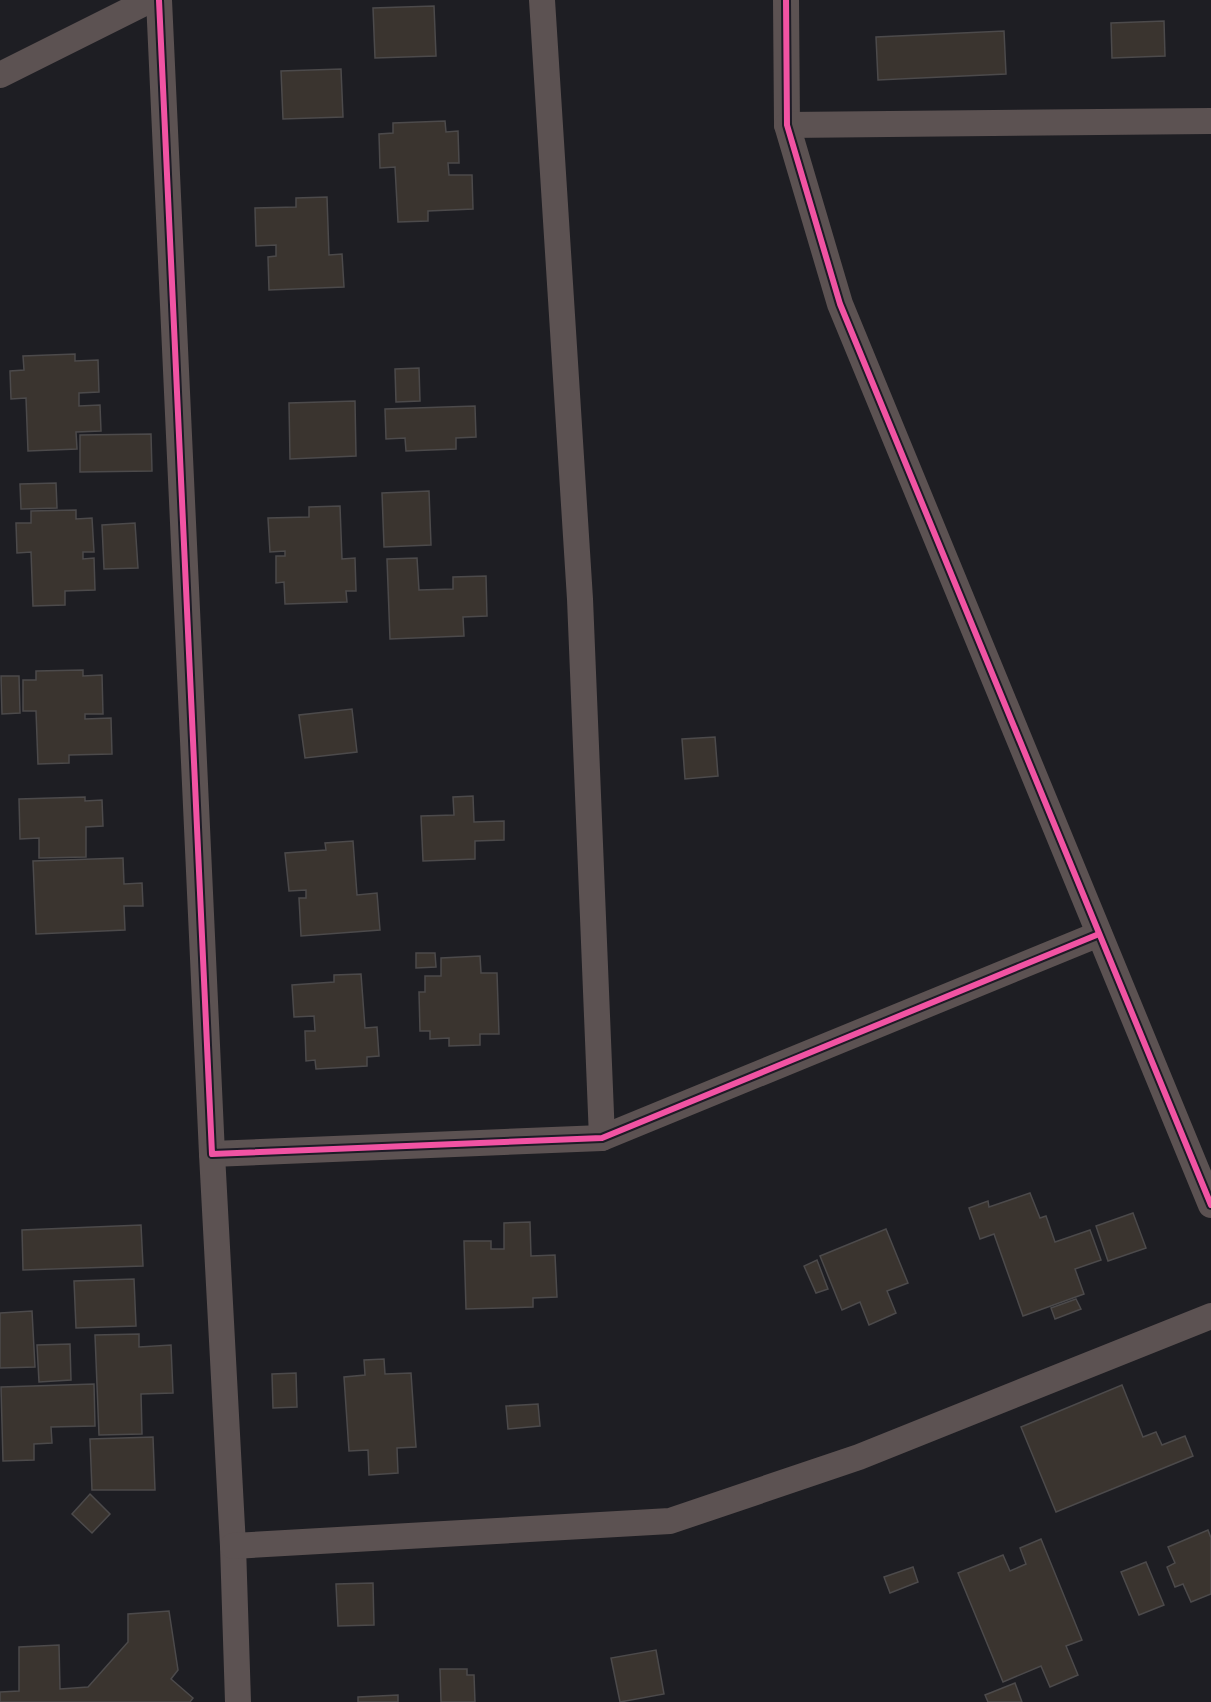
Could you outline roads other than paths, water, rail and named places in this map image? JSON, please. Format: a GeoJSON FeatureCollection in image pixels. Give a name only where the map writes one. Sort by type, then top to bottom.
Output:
{"type":"FeatureCollection","features":[{"type":"Feature","properties":{"kind":"street"},"geometry":{"type":"LineString","coordinates":[[0,75],[150,0]]}},
{"type":"Feature","properties":{"kind":"street"},"geometry":{"type":"LineString","coordinates":[[159,0],[212,1154],[233,1546],[238,1702]]}},
{"type":"Feature","properties":{"kind":"street"},"geometry":{"type":"LineString","coordinates":[[542,0],[580,599],[602,1138]]}},
{"type":"Feature","properties":{"kind":"street"},"geometry":{"type":"LineString","coordinates":[[786,0],[787,125],[840,304],[1211,1205]]}},
{"type":"Feature","properties":{"kind":"street"},"geometry":{"type":"LineString","coordinates":[[787,125],[1211,121]]}},
{"type":"Feature","properties":{"kind":"street"},"geometry":{"type":"LineString","coordinates":[[212,1154],[602,1138],[1100,934]]}},
{"type":"Feature","properties":{"kind":"street"},"geometry":{"type":"LineString","coordinates":[[233,1546],[670,1521],[859,1457],[1211,1316]]}}]}
